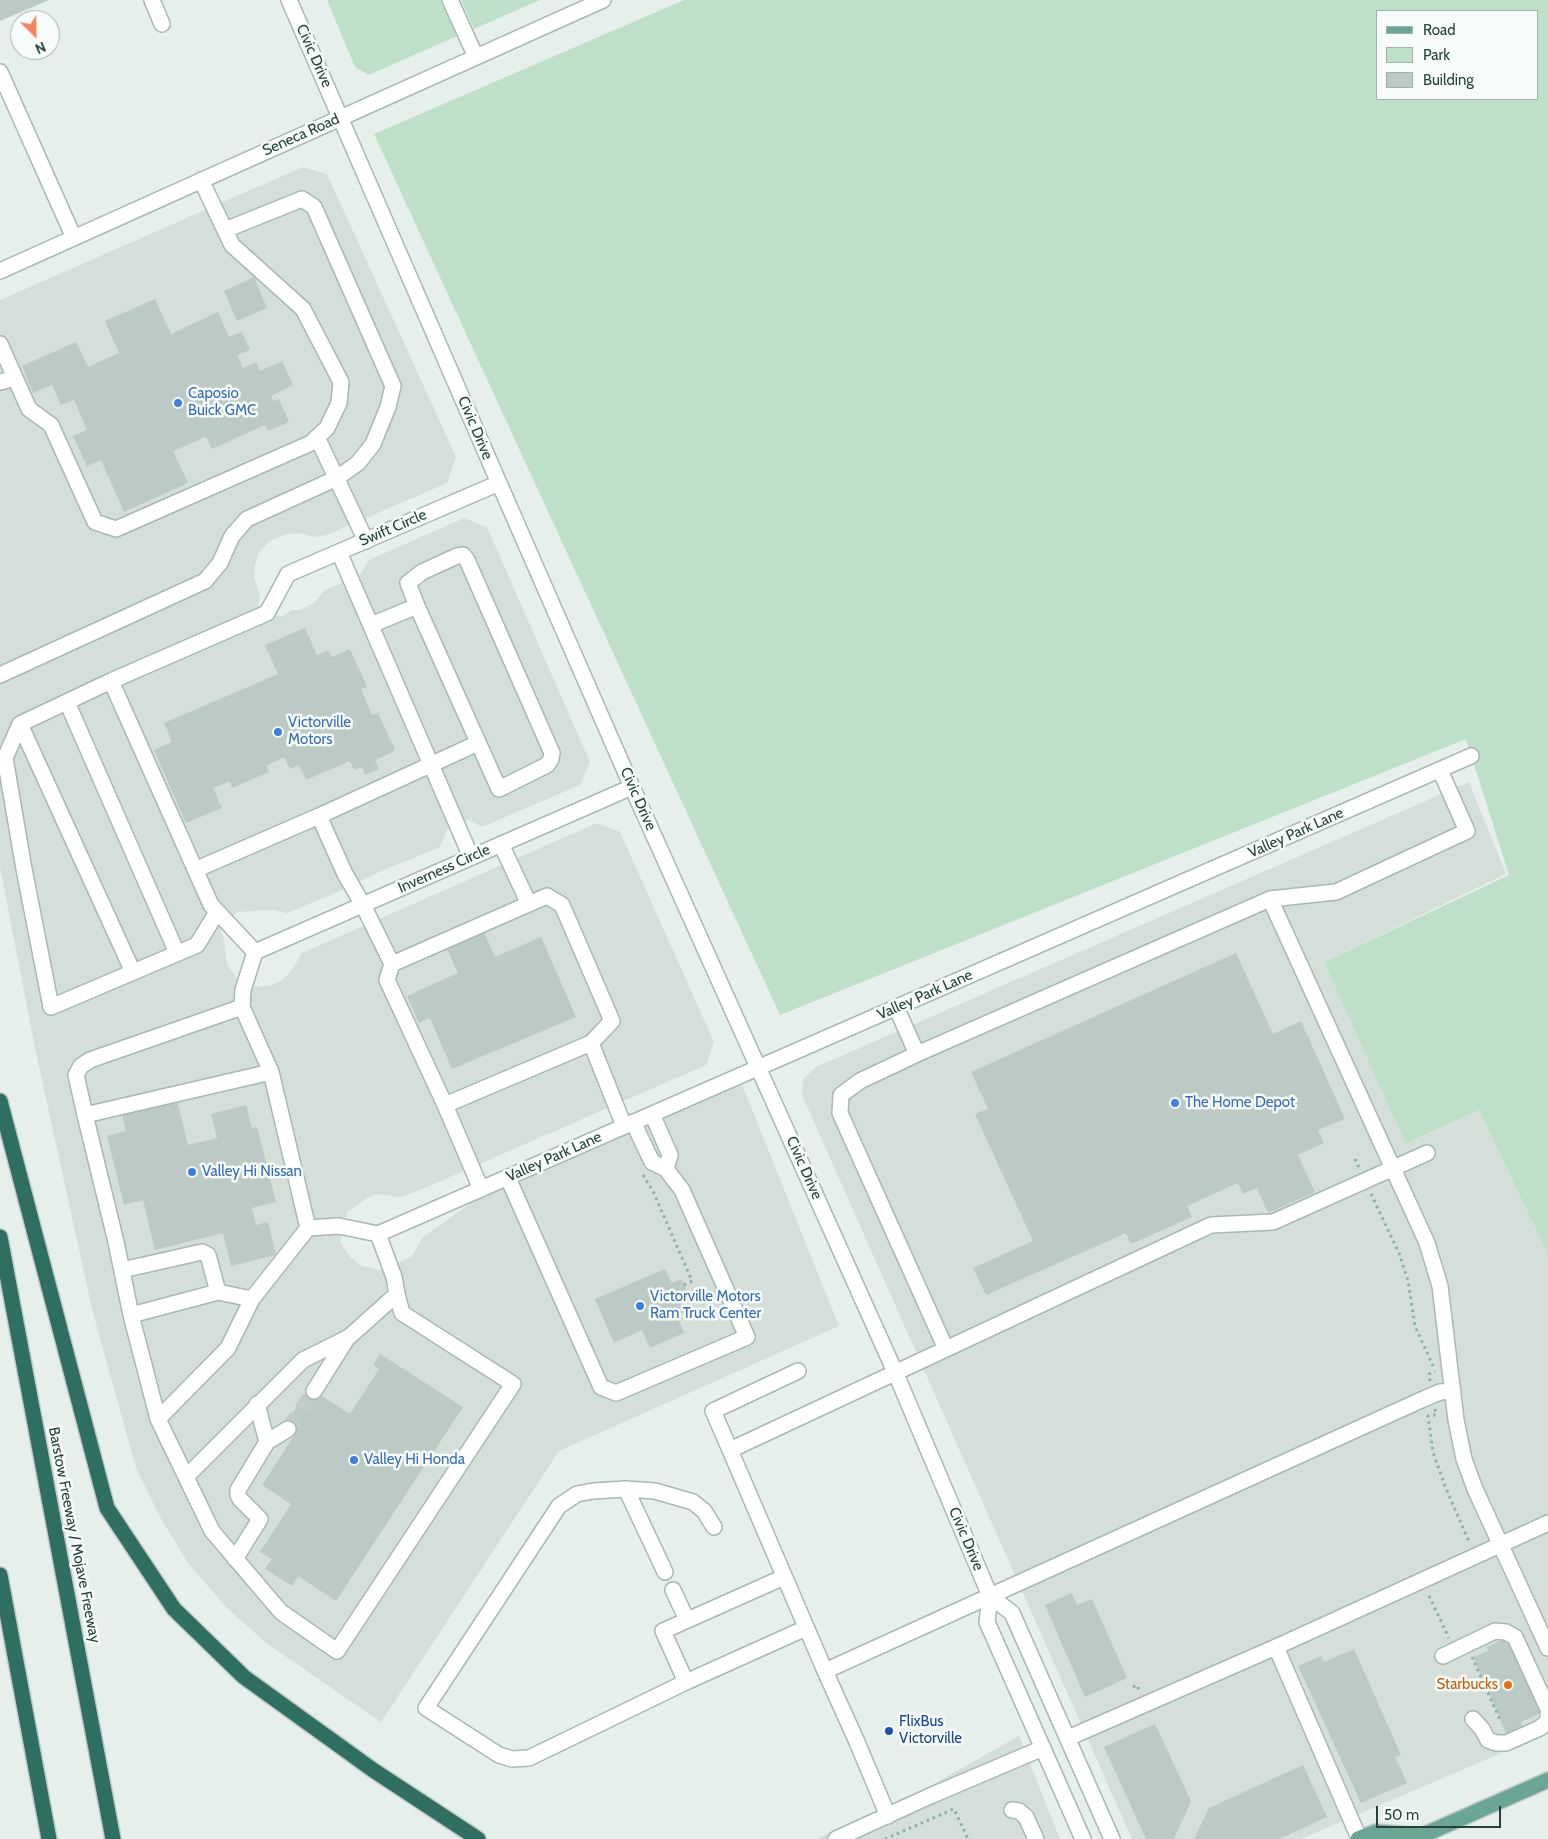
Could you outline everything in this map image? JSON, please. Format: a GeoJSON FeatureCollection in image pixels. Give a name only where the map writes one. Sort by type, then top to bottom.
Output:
{"type":"FeatureCollection","features":[{"type":"Feature","properties":{"kind":"highway"},"geometry":{"type":"LineString","coordinates":[[0,1101],[107,1508],[174,1609],[244,1677],[373,1770],[478,1839]]}},
{"type":"Feature","properties":{"kind":"highway","name":"Barstow Freeway / Mojave Freeway"},"geometry":{"type":"LineString","coordinates":[[0,1237],[113,1839]]}},
{"type":"Feature","properties":{"kind":"highway"},"geometry":{"type":"LineString","coordinates":[[0,1575],[49,1839]]}},
{"type":"Feature","properties":{"kind":"main road"},"geometry":{"type":"LineString","coordinates":[[1359,1839],[1376,1832],[1420,1838],[1548,1780]]}},
{"type":"Feature","properties":{"kind":"street"},"geometry":{"type":"LineString","coordinates":[[152,0],[162,24]]}},
{"type":"Feature","properties":{"kind":"street","name":"Civic Drive"},"geometry":{"type":"LineString","coordinates":[[289,0],[632,787],[896,1374],[990,1596],[1012,1613],[1112,1839]]}},
{"type":"Feature","properties":{"kind":"street"},"geometry":{"type":"LineString","coordinates":[[450,0],[476,57]]}},
{"type":"Feature","properties":{"kind":"street","name":"Seneca Road"},"geometry":{"type":"LineString","coordinates":[[0,271],[603,0]]}},
{"type":"Feature","properties":{"kind":"street"},"geometry":{"type":"LineString","coordinates":[[0,72],[74,238]]}},
{"type":"Feature","properties":{"kind":"street"},"geometry":{"type":"LineString","coordinates":[[0,344],[29,409],[51,425],[95,522],[116,529],[311,443],[326,428],[340,403],[341,382],[303,309],[232,245],[201,180]]}},
{"type":"Feature","properties":{"kind":"street"},"geometry":{"type":"LineString","coordinates":[[0,675],[205,581],[220,563],[232,536],[247,519],[337,478],[358,463],[373,444],[388,407],[393,386],[314,207],[302,199],[225,230]]}},
{"type":"Feature","properties":{"kind":"street"},"geometry":{"type":"LineString","coordinates":[[0,382],[15,378]]}},
{"type":"Feature","properties":{"kind":"street"},"geometry":{"type":"LineString","coordinates":[[318,437],[366,540]]}},
{"type":"Feature","properties":{"kind":"street","name":"Swift Circle"},"geometry":{"type":"LineString","coordinates":[[111,681],[267,613],[288,574],[498,483]]}},
{"type":"Feature","properties":{"kind":"street"},"geometry":{"type":"LineString","coordinates":[[339,552],[471,857]]}},
{"type":"Feature","properties":{"kind":"street"},"geometry":{"type":"LineString","coordinates":[[463,555],[468,560],[552,753],[547,765],[499,789],[417,606],[408,583],[422,572],[463,555]]}},
{"type":"Feature","properties":{"kind":"street"},"geometry":{"type":"LineString","coordinates":[[371,625],[417,606]]}},
{"type":"Feature","properties":{"kind":"street"},"geometry":{"type":"LineString","coordinates":[[217,912],[196,945],[51,1007],[5,758],[20,724],[111,681],[210,906],[217,912],[255,952],[244,990],[242,1007],[272,1072],[308,1228]]}},
{"type":"Feature","properties":{"kind":"street"},"geometry":{"type":"LineString","coordinates":[[67,702],[177,953]]}},
{"type":"Feature","properties":{"kind":"street"},"geometry":{"type":"LineString","coordinates":[[20,724],[133,972]]}},
{"type":"Feature","properties":{"kind":"street"},"geometry":{"type":"LineString","coordinates":[[195,870],[432,766],[478,743]]}},
{"type":"Feature","properties":{"kind":"street","name":"Valley Park Lane"},"geometry":{"type":"LineString","coordinates":[[378,1234],[1471,756]]}},
{"type":"Feature","properties":{"kind":"street"},"geometry":{"type":"LineString","coordinates":[[946,1349],[840,1113],[841,1095],[860,1081],[917,1054],[1270,899],[1336,892],[1467,832],[1440,770]]}},
{"type":"Feature","properties":{"kind":"street","name":"Inverness Circle"},"geometry":{"type":"LineString","coordinates":[[255,952],[632,787]]}},
{"type":"Feature","properties":{"kind":"street"},"geometry":{"type":"LineString","coordinates":[[319,816],[345,874],[363,905],[392,964],[387,980],[445,1105],[481,1189]]}},
{"type":"Feature","properties":{"kind":"street"},"geometry":{"type":"LineString","coordinates":[[502,844],[528,904]]}},
{"type":"Feature","properties":{"kind":"street"},"geometry":{"type":"LineString","coordinates":[[392,964],[547,896],[562,905],[612,1021],[591,1043],[445,1105]]}},
{"type":"Feature","properties":{"kind":"street"},"geometry":{"type":"LineString","coordinates":[[1270,899],[1427,1243],[1440,1286],[1456,1420],[1464,1459],[1475,1489],[1548,1648]]}},
{"type":"Feature","properties":{"kind":"street"},"geometry":{"type":"LineString","coordinates":[[158,1419],[228,1348],[252,1299],[308,1228],[339,1226],[378,1234],[394,1277],[402,1313],[513,1384],[338,1651],[281,1612],[212,1531],[158,1419],[76,1075],[81,1066],[90,1060],[242,1007]]}},
{"type":"Feature","properties":{"kind":"street"},"geometry":{"type":"LineString","coordinates":[[896,1007],[917,1054]]}},
{"type":"Feature","properties":{"kind":"street"},"geometry":{"type":"LineString","coordinates":[[508,1178],[601,1387],[616,1393],[747,1337],[682,1190],[666,1169],[652,1162],[628,1124],[591,1043]]}},
{"type":"Feature","properties":{"kind":"street"},"geometry":{"type":"LineString","coordinates":[[85,1115],[272,1072]]}},
{"type":"Feature","properties":{"kind":"street"},"geometry":{"type":"LineString","coordinates":[[652,1114],[670,1155],[666,1169]]}},
{"type":"Feature","properties":{"kind":"street"},"geometry":{"type":"LineString","coordinates":[[730,1450],[1211,1226],[1273,1222],[1427,1153]]}},
{"type":"Feature","properties":{"kind":"street"},"geometry":{"type":"LineString","coordinates":[[122,1270],[202,1252],[208,1255],[218,1292]]}},
{"type":"Feature","properties":{"kind":"street"},"geometry":{"type":"LineString","coordinates":[[132,1315],[218,1292],[252,1299]]}},
{"type":"Feature","properties":{"kind":"street"},"geometry":{"type":"LineString","coordinates":[[314,1391],[349,1337],[397,1294]]}},
{"type":"Feature","properties":{"kind":"street"},"geometry":{"type":"LineString","coordinates":[[186,1477],[303,1360],[349,1337]]}},
{"type":"Feature","properties":{"kind":"street"},"geometry":{"type":"LineString","coordinates":[[798,1371],[713,1411],[806,1628],[858,1742],[888,1816]]}},
{"type":"Feature","properties":{"kind":"street"},"geometry":{"type":"LineString","coordinates":[[825,1671],[1432,1395],[1453,1391]]}},
{"type":"Feature","properties":{"kind":"street"},"geometry":{"type":"LineString","coordinates":[[257,1404],[267,1442]]}},
{"type":"Feature","properties":{"kind":"street"},"geometry":{"type":"LineString","coordinates":[[235,1559],[260,1519],[240,1500],[238,1490],[267,1442],[288,1429]]}},
{"type":"Feature","properties":{"kind":"street"},"geometry":{"type":"LineString","coordinates":[[714,1527],[704,1511],[693,1502],[656,1491],[626,1489],[577,1494],[559,1506],[426,1708],[499,1755],[512,1759],[529,1758],[686,1682],[806,1628]]}},
{"type":"Feature","properties":{"kind":"street"},"geometry":{"type":"LineString","coordinates":[[626,1489],[665,1572]]}},
{"type":"Feature","properties":{"kind":"street"},"geometry":{"type":"LineString","coordinates":[[1068,1738],[1548,1524]]}},
{"type":"Feature","properties":{"kind":"street"},"geometry":{"type":"LineString","coordinates":[[686,1682],[663,1631],[784,1577]]}},
{"type":"Feature","properties":{"kind":"street"},"geometry":{"type":"LineString","coordinates":[[673,1590],[687,1620]]}},
{"type":"Feature","properties":{"kind":"street","name":"Civic Drive"},"geometry":{"type":"LineString","coordinates":[[990,1596],[987,1622],[1083,1839]]}},
{"type":"Feature","properties":{"kind":"street"},"geometry":{"type":"LineString","coordinates":[[1443,1656],[1495,1631],[1506,1632],[1515,1637],[1548,1709]]}},
{"type":"Feature","properties":{"kind":"street"},"geometry":{"type":"LineString","coordinates":[[1276,1646],[1359,1839]]}},
{"type":"Feature","properties":{"kind":"street"},"geometry":{"type":"LineString","coordinates":[[1473,1719],[1482,1729],[1488,1740],[1496,1744],[1506,1743],[1540,1728],[1548,1721],[1548,1714]]}},
{"type":"Feature","properties":{"kind":"street"},"geometry":{"type":"LineString","coordinates":[[836,1839],[930,1796],[1043,1748]]}},
{"type":"Feature","properties":{"kind":"street"},"geometry":{"type":"LineString","coordinates":[[1012,1810],[1019,1811],[1026,1817],[1036,1839]]}},
{"type":"Feature","properties":{"kind":"path"},"geometry":{"type":"LineString","coordinates":[[1355,1160],[1399,1253],[1408,1280],[1415,1326],[1435,1371],[1428,1374],[1436,1415],[1428,1416],[1433,1452],[1474,1556]]}},
{"type":"Feature","properties":{"kind":"path"},"geometry":{"type":"LineString","coordinates":[[642,1173],[653,1191],[692,1281],[684,1285]]}},
{"type":"Feature","properties":{"kind":"path"},"geometry":{"type":"LineString","coordinates":[[885,1839],[954,1809],[968,1839]]}},
{"type":"Feature","properties":{"kind":"shaded area"},"geometry":{"type":"Polygon","coordinates":[[[303,167],[327,174],[456,457],[447,483],[327,535],[313,537],[299,533],[284,535],[270,541],[259,552],[255,565],[254,578],[260,595],[258,605],[281,617],[292,610],[299,610],[314,603],[325,590],[360,575],[369,560],[464,518],[487,527],[590,762],[580,785],[482,827],[468,819],[448,828],[440,847],[377,873],[333,894],[287,913],[272,910],[237,912],[220,929],[223,935],[227,964],[236,978],[258,987],[272,985],[281,981],[292,970],[302,953],[597,823],[620,832],[714,1042],[706,1065],[420,1190],[401,1197],[376,1194],[367,1198],[347,1212],[340,1242],[350,1257],[362,1266],[381,1270],[411,1257],[423,1237],[481,1196],[741,1082],[839,1326],[559,1451],[381,1722],[266,1643],[226,1607],[188,1563],[160,1517],[136,1468],[92,1309],[35,1048],[0,867],[0,300],[303,167]]]}},
{"type":"Feature","properties":{"kind":"shaded area"},"geometry":{"type":"Polygon","coordinates":[[[1469,782],[1506,874],[1324,962],[1407,1144],[1479,1110],[1548,1255],[1548,1733],[1301,1839],[1132,1839],[802,1095],[803,1079],[816,1067],[1469,782]]]}},
{"type":"Feature","properties":{"kind":"shaded area"},"geometry":{"type":"Polygon","coordinates":[[[1019,1736],[1060,1839],[816,1839],[910,1797],[1019,1736]]]}},
{"type":"Feature","properties":{"kind":"green space"},"geometry":{"type":"Polygon","coordinates":[[[327,0],[440,0],[457,36],[369,75],[355,67],[327,0]]]}},
{"type":"Feature","properties":{"kind":"green space"},"geometry":{"type":"Polygon","coordinates":[[[461,0],[540,0],[474,29],[461,0]]]}},
{"type":"Feature","properties":{"kind":"green space"},"geometry":{"type":"Polygon","coordinates":[[[684,0],[1548,0],[1548,1255],[1479,1110],[1406,1144],[1324,962],[1509,875],[1466,739],[780,1015],[374,134],[684,0]]]}},
{"type":"Feature","properties":{"kind":"building"},"geometry":{"type":"Polygon","coordinates":[[[0,0],[49,0],[26,10],[10,10],[10,17],[0,21],[0,0]]]}},
{"type":"Feature","properties":{"kind":"building"},"geometry":{"type":"Polygon","coordinates":[[[254,277],[267,308],[237,321],[224,291],[254,277]]]}},
{"type":"Feature","properties":{"kind":"building","name":"Caposio Buick GMC"},"geometry":{"type":"Polygon","coordinates":[[[155,299],[171,334],[218,312],[229,337],[242,332],[250,350],[237,355],[243,368],[256,362],[260,371],[282,361],[293,385],[271,396],[273,401],[279,399],[289,422],[268,431],[265,425],[212,449],[206,437],[173,451],[188,483],[124,512],[101,460],[87,466],[73,436],[87,430],[74,400],[61,405],[52,385],[33,393],[22,366],[76,342],[88,367],[119,353],[105,321],[155,299]]]}},
{"type":"Feature","properties":{"kind":"building","name":"Victorville Motors"},"geometry":{"type":"Polygon","coordinates":[[[305,628],[317,655],[328,650],[332,657],[350,649],[367,687],[361,689],[372,715],[378,713],[395,750],[375,761],[379,769],[365,775],[362,767],[354,770],[350,761],[306,780],[299,765],[290,769],[284,757],[266,766],[269,772],[232,788],[230,781],[213,788],[222,808],[186,823],[154,750],[172,742],[164,723],[278,674],[265,645],[305,628]]]}},
{"type":"Feature","properties":{"kind":"building"},"geometry":{"type":"Polygon","coordinates":[[[484,932],[495,957],[541,937],[576,1017],[452,1069],[430,1018],[419,1023],[407,996],[458,973],[447,949],[484,932]]]}},
{"type":"Feature","properties":{"kind":"building","name":"The Home Depot"},"geometry":{"type":"Polygon","coordinates":[[[1236,953],[1273,1034],[1301,1021],[1345,1119],[1318,1130],[1324,1143],[1298,1155],[1315,1192],[1268,1213],[1257,1188],[1243,1194],[1238,1183],[1187,1206],[1192,1217],[1131,1244],[1126,1233],[986,1295],[973,1268],[1033,1241],[975,1114],[988,1109],[971,1072],[1236,953]]]}},
{"type":"Feature","properties":{"kind":"building","name":"Valley Hi Nissan"},"geometry":{"type":"Polygon","coordinates":[[[177,1100],[188,1145],[217,1138],[211,1114],[246,1105],[252,1128],[257,1127],[276,1202],[252,1208],[256,1225],[268,1222],[276,1255],[231,1266],[223,1233],[155,1250],[143,1200],[124,1205],[107,1136],[126,1131],[122,1114],[177,1100]]]}},
{"type":"Feature","properties":{"kind":"building","name":"Victorville Motors Ram Truck Center"},"geometry":{"type":"Polygon","coordinates":[[[665,1269],[672,1283],[682,1279],[687,1291],[677,1295],[684,1312],[677,1315],[684,1333],[650,1348],[642,1330],[614,1343],[595,1299],[665,1269]]]}},
{"type":"Feature","properties":{"kind":"building","name":"Valley Hi Honda"},"geometry":{"type":"Polygon","coordinates":[[[380,1354],[463,1407],[336,1601],[298,1576],[292,1586],[265,1569],[272,1559],[260,1552],[291,1504],[262,1485],[295,1434],[284,1426],[309,1388],[350,1414],[379,1369],[373,1365],[380,1354]]]}},
{"type":"Feature","properties":{"kind":"building"},"geometry":{"type":"Polygon","coordinates":[[[1072,1593],[1077,1605],[1092,1599],[1127,1678],[1085,1697],[1045,1605],[1072,1593]]]}},
{"type":"Feature","properties":{"kind":"building","name":"Starbucks"},"geometry":{"type":"Polygon","coordinates":[[[1504,1639],[1506,1644],[1512,1641],[1543,1712],[1521,1722],[1523,1728],[1507,1735],[1473,1657],[1488,1651],[1487,1647],[1504,1639]]]}},
{"type":"Feature","properties":{"kind":"building"},"geometry":{"type":"Polygon","coordinates":[[[1354,1649],[1401,1755],[1395,1757],[1407,1783],[1361,1803],[1298,1666],[1321,1656],[1324,1662],[1354,1649]]]}},
{"type":"Feature","properties":{"kind":"building"},"geometry":{"type":"Polygon","coordinates":[[[1155,1724],[1191,1801],[1174,1839],[1146,1839],[1104,1747],[1155,1724]]]}},
{"type":"Feature","properties":{"kind":"building"},"geometry":{"type":"Polygon","coordinates":[[[1303,1765],[1327,1817],[1279,1839],[1194,1839],[1209,1808],[1303,1765]]]}},
{"type":"Feature","properties":{"kind":"tunnel"},"geometry":{"type":"LineString","coordinates":[[288,1429],[314,1391]]}},
{"type":"Feature","properties":{"kind":"place","name":"Caposio Buick GMC"},"geometry":{"type":"Point","coordinates":[178,403]}},
{"type":"Feature","properties":{"kind":"place","name":"Victorville Motors"},"geometry":{"type":"Point","coordinates":[278,732]}},
{"type":"Feature","properties":{"kind":"place","name":"The Home Depot"},"geometry":{"type":"Point","coordinates":[1175,1103]}},
{"type":"Feature","properties":{"kind":"place","name":"Valley Hi Nissan"},"geometry":{"type":"Point","coordinates":[192,1172]}},
{"type":"Feature","properties":{"kind":"place","name":"Victorville Motors Ram Truck Center"},"geometry":{"type":"Point","coordinates":[640,1306]}},
{"type":"Feature","properties":{"kind":"place","name":"Valley Hi Honda"},"geometry":{"type":"Point","coordinates":[354,1460]}},
{"type":"Feature","properties":{"kind":"place","name":"Starbucks"},"geometry":{"type":"Point","coordinates":[1508,1685]}},
{"type":"Feature","properties":{"kind":"place","name":"FlixBus Victorville"},"geometry":{"type":"Point","coordinates":[889,1731]}}]}
